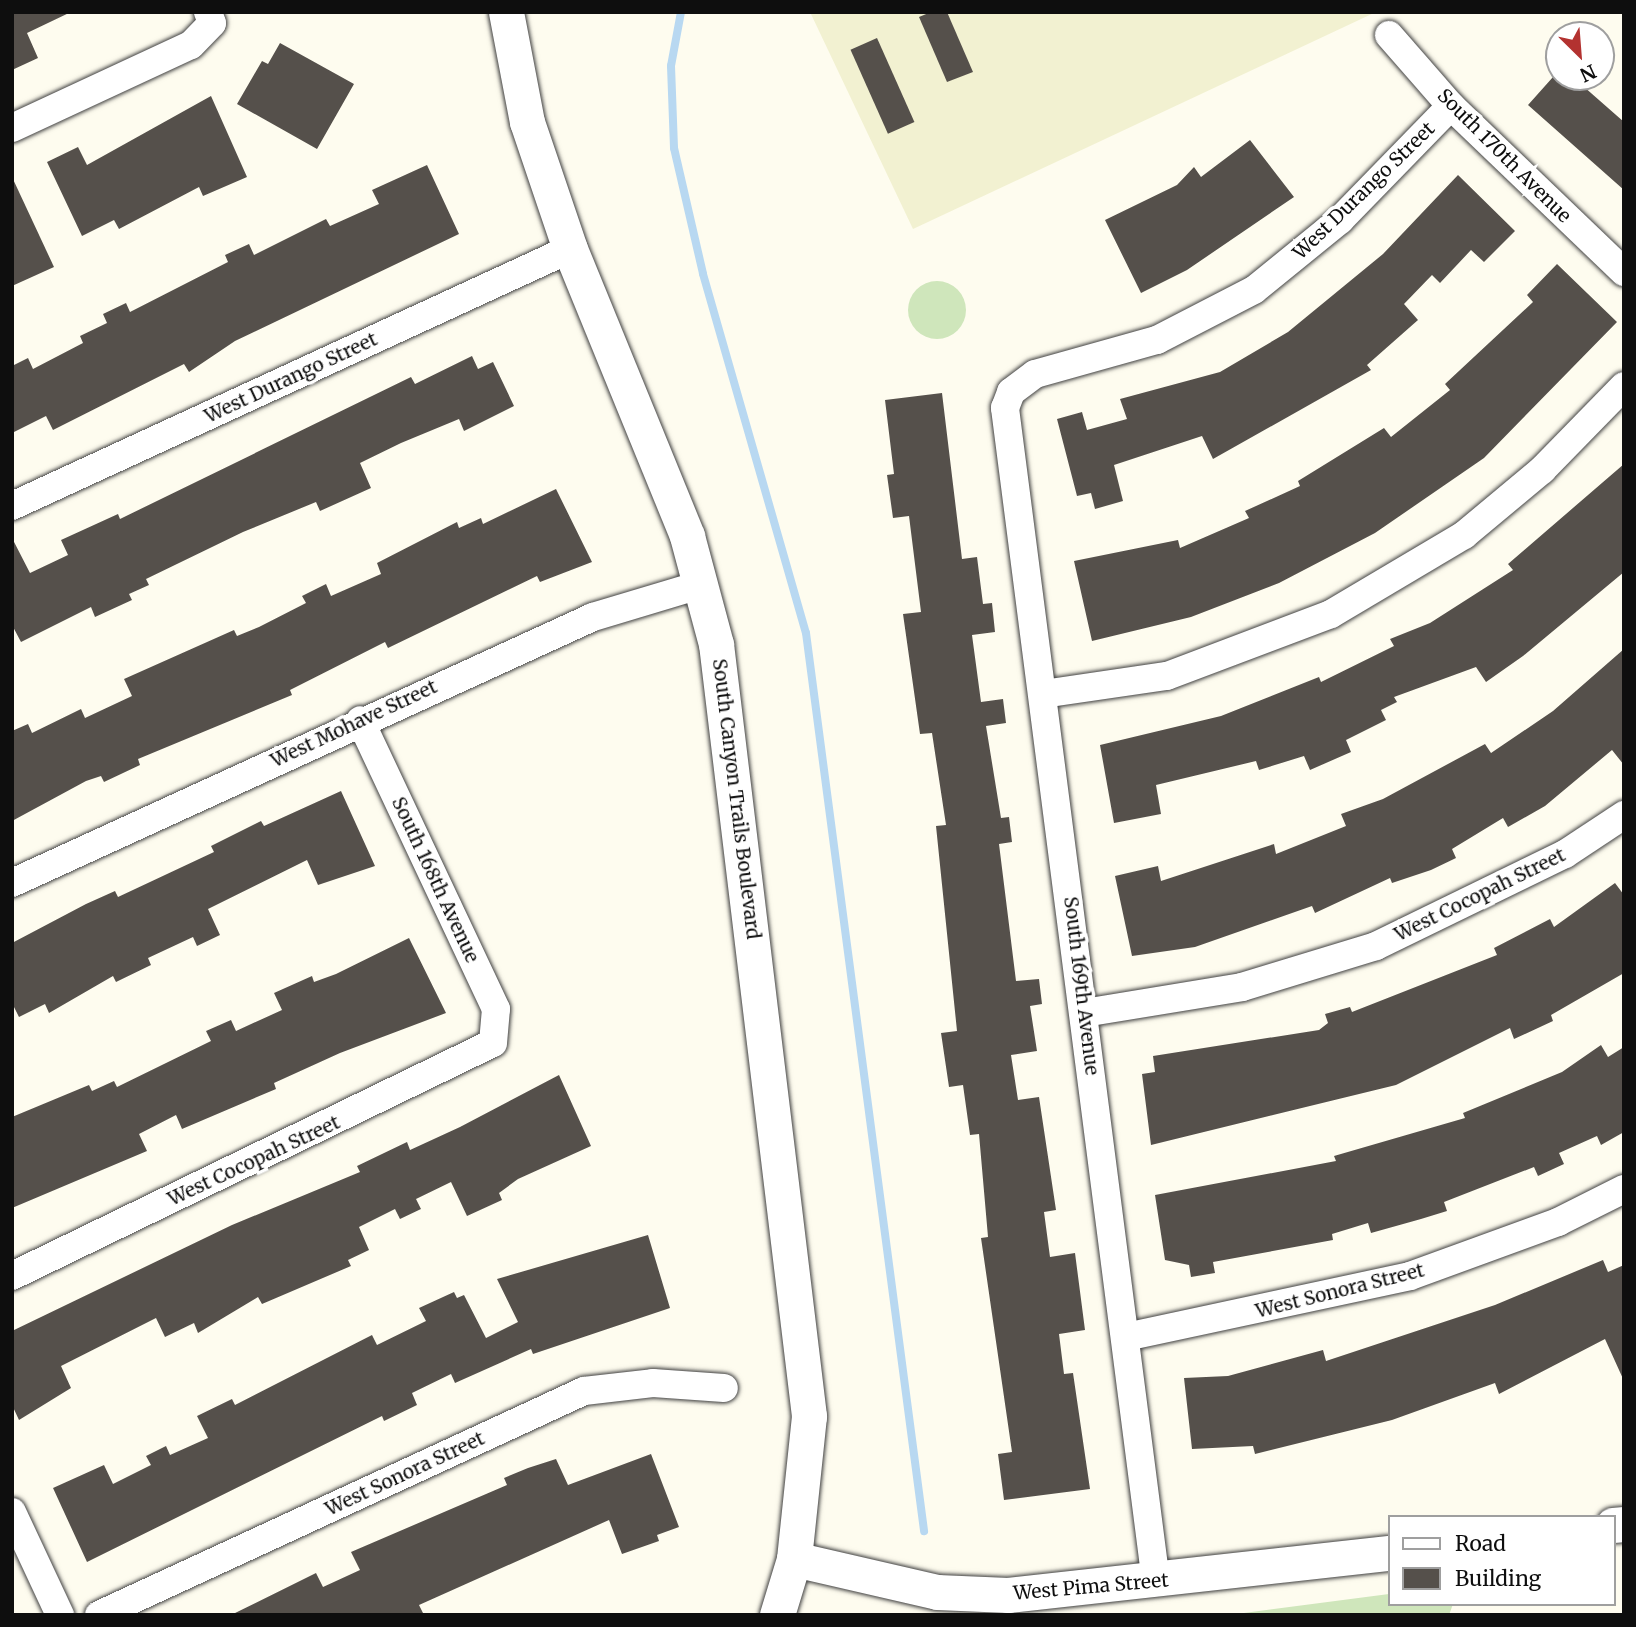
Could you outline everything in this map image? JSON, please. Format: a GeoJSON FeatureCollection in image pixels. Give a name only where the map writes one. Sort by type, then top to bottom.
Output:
{"type":"FeatureCollection","features":[{"type":"Feature","properties":{"kind":"street","name":"South Canyon Trails Boulevard"},"geometry":{"type":"LineString","coordinates":[[506,12],[527,122],[570,249],[703,584],[716,645],[798,1296],[809,1416],[794,1559],[777,1615]]}},
{"type":"Feature","properties":{"kind":"street"},"geometry":{"type":"LineString","coordinates":[[12,128],[191,46],[210,18]]}},
{"type":"Feature","properties":{"kind":"street","name":"South 170th Avenue"},"geometry":{"type":"LineString","coordinates":[[1389,35],[1451,106],[1624,272]]}},
{"type":"Feature","properties":{"kind":"street","name":"West Durango Street"},"geometry":{"type":"LineString","coordinates":[[1011,392],[1035,374],[1157,340],[1254,290],[1339,220],[1451,106]]}},
{"type":"Feature","properties":{"kind":"street","name":"West Durango Street"},"geometry":{"type":"LineString","coordinates":[[12,506],[570,249]]}},
{"type":"Feature","properties":{"kind":"street"},"geometry":{"type":"LineString","coordinates":[[1043,694],[1167,676],[1331,614],[1464,536],[1542,470],[1624,386]]}},
{"type":"Feature","properties":{"kind":"street","name":"South 169th Avenue"},"geometry":{"type":"LineString","coordinates":[[1011,392],[1006,421],[1156,1582]]}},
{"type":"Feature","properties":{"kind":"street","name":"West Mohave Street"},"geometry":{"type":"LineString","coordinates":[[12,883],[360,720],[593,617],[703,584]]}},
{"type":"Feature","properties":{"kind":"street","name":"South 168th Avenue"},"geometry":{"type":"LineString","coordinates":[[360,720],[496,1009],[493,1043]]}},
{"type":"Feature","properties":{"kind":"street","name":"West Cocopah Street"},"geometry":{"type":"LineString","coordinates":[[1084,1013],[1242,987],[1376,946],[1532,872],[1624,815]]}},
{"type":"Feature","properties":{"kind":"street","name":"West Cocopah Street"},"geometry":{"type":"LineString","coordinates":[[12,1276],[493,1043]]}},
{"type":"Feature","properties":{"kind":"street","name":"West Sonora Street"},"geometry":{"type":"LineString","coordinates":[[1126,1337],[1410,1276],[1558,1222],[1624,1189]]}},
{"type":"Feature","properties":{"kind":"street","name":"West Sonora Street"},"geometry":{"type":"LineString","coordinates":[[99,1615],[584,1391],[653,1383],[724,1388]]}},
{"type":"Feature","properties":{"kind":"street"},"geometry":{"type":"LineString","coordinates":[[12,1512],[60,1615]]}},
{"type":"Feature","properties":{"kind":"street","name":"West Pima Street"},"geometry":{"type":"LineString","coordinates":[[794,1559],[898,1585],[961,1593],[1156,1582],[1388,1553]]}},
{"type":"Feature","properties":{"kind":"green space"},"geometry":{"type":"Polygon","coordinates":[[[810,12],[1376,12],[913,229],[810,12]]]}},
{"type":"Feature","properties":{"kind":"green space"},"geometry":{"type":"Polygon","coordinates":[[[937,281],[948,283],[961,294],[966,310],[964,321],[953,334],[937,339],[926,337],[913,326],[908,310],[910,299],[921,286],[937,281]]]}},
{"type":"Feature","properties":{"kind":"green space"},"geometry":{"type":"Polygon","coordinates":[[[1388,1594],[1388,1606],[1452,1606],[1449,1615],[1229,1615],[1388,1594]]]}},
{"type":"Feature","properties":{"kind":"building"},"geometry":{"type":"Polygon","coordinates":[[[12,12],[71,12],[27,33],[38,58],[12,70],[12,12]]]}},
{"type":"Feature","properties":{"kind":"building"},"geometry":{"type":"Polygon","coordinates":[[[931,12],[947,12],[973,72],[947,82],[919,17],[931,12]]]}},
{"type":"Feature","properties":{"kind":"building"},"geometry":{"type":"Polygon","coordinates":[[[877,38],[914,122],[888,134],[851,50],[877,38]]]}},
{"type":"Feature","properties":{"kind":"building"},"geometry":{"type":"Polygon","coordinates":[[[280,43],[354,84],[317,149],[237,104],[262,61],[268,64],[280,43]]]}},
{"type":"Feature","properties":{"kind":"building"},"geometry":{"type":"Polygon","coordinates":[[[1545,86],[1545,91],[1589,91],[1624,122],[1624,190],[1528,105],[1545,86]]]}},
{"type":"Feature","properties":{"kind":"building"},"geometry":{"type":"Polygon","coordinates":[[[211,96],[247,177],[203,196],[199,187],[119,229],[114,220],[82,236],[47,162],[78,147],[87,165],[211,96]]]}},
{"type":"Feature","properties":{"kind":"building"},"geometry":{"type":"Polygon","coordinates":[[[1250,140],[1294,197],[1187,270],[1141,293],[1105,220],[1177,185],[1194,167],[1201,177],[1250,140]]]}},
{"type":"Feature","properties":{"kind":"building"},"geometry":{"type":"Polygon","coordinates":[[[427,165],[459,234],[235,341],[189,372],[184,364],[53,430],[46,416],[12,433],[12,366],[28,358],[33,369],[83,343],[80,336],[107,323],[103,314],[126,303],[130,312],[228,262],[225,255],[249,244],[254,255],[326,219],[330,226],[379,204],[372,190],[427,165]]]}},
{"type":"Feature","properties":{"kind":"building"},"geometry":{"type":"Polygon","coordinates":[[[1458,175],[1515,231],[1484,262],[1471,250],[1440,283],[1432,275],[1404,304],[1418,320],[1367,365],[1371,370],[1213,459],[1202,436],[1114,465],[1123,501],[1095,509],[1091,493],[1077,496],[1057,419],[1082,412],[1087,430],[1127,419],[1120,399],[1220,372],[1288,332],[1383,254],[1458,175]]]}},
{"type":"Feature","properties":{"kind":"building"},"geometry":{"type":"Polygon","coordinates":[[[12,177],[54,267],[12,286],[12,177]]]}},
{"type":"Feature","properties":{"kind":"building"},"geometry":{"type":"Polygon","coordinates":[[[1557,264],[1617,322],[1484,458],[1375,533],[1279,583],[1191,617],[1092,641],[1074,561],[1178,540],[1180,548],[1249,518],[1245,511],[1300,486],[1298,481],[1384,428],[1391,437],[1450,390],[1445,384],[1533,302],[1527,295],[1557,264]]]}},
{"type":"Feature","properties":{"kind":"building"},"geometry":{"type":"Polygon","coordinates":[[[472,356],[478,369],[493,362],[514,406],[464,431],[459,419],[401,443],[360,463],[371,488],[320,511],[316,502],[243,532],[146,579],[149,585],[129,594],[132,600],[95,617],[91,607],[21,642],[12,625],[12,538],[30,573],[68,555],[61,540],[118,514],[120,519],[411,377],[415,384],[472,356]]]}},
{"type":"Feature","properties":{"kind":"building"},"geometry":{"type":"Polygon","coordinates":[[[942,393],[962,559],[977,557],[983,604],[992,603],[995,632],[972,635],[981,702],[1003,699],[1006,723],[986,726],[1001,818],[1009,817],[1012,842],[999,844],[1016,981],[1039,979],[1042,1004],[1030,1006],[1037,1051],[1011,1055],[1018,1100],[1039,1097],[1056,1210],[1044,1212],[1050,1257],[1075,1253],[1085,1330],[1059,1334],[1064,1374],[1073,1373],[1090,1489],[1004,1500],[998,1454],[1012,1452],[981,1238],[988,1237],[979,1134],[970,1135],[963,1085],[949,1087],[941,1033],[957,1031],[936,826],[946,825],[932,733],[920,734],[903,614],[921,612],[909,516],[893,518],[887,475],[894,474],[885,400],[942,393]]]}},
{"type":"Feature","properties":{"kind":"building"},"geometry":{"type":"Polygon","coordinates":[[[1624,464],[1624,572],[1523,656],[1486,682],[1476,667],[1394,697],[1397,702],[1381,710],[1386,720],[1346,740],[1351,752],[1310,770],[1304,756],[1259,770],[1256,761],[1156,785],[1161,814],[1114,823],[1100,745],[1221,716],[1319,677],[1321,682],[1394,646],[1390,639],[1430,623],[1513,570],[1508,564],[1624,464]]]}},
{"type":"Feature","properties":{"kind":"building"},"geometry":{"type":"Polygon","coordinates":[[[556,489],[592,562],[540,582],[537,576],[388,648],[385,642],[290,690],[292,695],[138,759],[140,765],[104,782],[101,776],[86,781],[12,821],[12,731],[28,724],[32,733],[81,709],[85,718],[132,696],[124,679],[234,630],[237,636],[259,627],[306,603],[302,596],[326,584],[331,596],[381,574],[377,563],[457,522],[459,528],[481,518],[483,524],[556,489]]]}},
{"type":"Feature","properties":{"kind":"building"},"geometry":{"type":"Polygon","coordinates":[[[1624,649],[1624,765],[1612,750],[1545,806],[1508,827],[1503,818],[1452,849],[1456,858],[1431,870],[1392,883],[1390,878],[1315,913],[1312,906],[1195,947],[1132,956],[1115,876],[1158,866],[1161,881],[1274,844],[1276,854],[1346,826],[1341,814],[1383,799],[1485,744],[1491,753],[1553,711],[1624,649]]]}},
{"type":"Feature","properties":{"kind":"building"},"geometry":{"type":"Polygon","coordinates":[[[341,791],[375,866],[318,885],[307,860],[208,909],[220,935],[197,946],[193,937],[148,958],[151,965],[116,982],[113,976],[49,1013],[45,1004],[19,1017],[12,1003],[12,943],[86,904],[115,891],[118,897],[214,852],[211,846],[261,821],[264,826],[341,791]]]}},
{"type":"Feature","properties":{"kind":"building"},"geometry":{"type":"Polygon","coordinates":[[[1615,883],[1624,895],[1624,973],[1551,1015],[1553,1021],[1514,1039],[1510,1028],[1396,1085],[1151,1145],[1142,1074],[1155,1072],[1153,1056],[1319,1030],[1328,1023],[1325,1014],[1350,1007],[1352,1012],[1497,955],[1494,948],[1550,919],[1554,927],[1615,883]]]}},
{"type":"Feature","properties":{"kind":"building"},"geometry":{"type":"Polygon","coordinates":[[[409,938],[446,1013],[340,1053],[274,1083],[276,1089],[182,1129],[176,1115],[139,1134],[147,1151],[12,1208],[12,1117],[89,1085],[92,1091],[114,1081],[117,1087],[211,1041],[206,1031],[231,1020],[236,1031],[282,1010],[274,993],[312,976],[314,982],[336,974],[409,938]]]}},
{"type":"Feature","properties":{"kind":"building"},"geometry":{"type":"Polygon","coordinates":[[[1601,1045],[1608,1057],[1624,1047],[1624,1132],[1601,1145],[1597,1136],[1559,1153],[1564,1164],[1538,1176],[1534,1167],[1444,1202],[1447,1211],[1371,1233],[1368,1223],[1332,1234],[1333,1240],[1213,1262],[1215,1273],[1191,1277],[1189,1265],[1165,1260],[1155,1195],[1336,1161],[1334,1156],[1465,1118],[1463,1113],[1562,1072],[1601,1045]]]}},
{"type":"Feature","properties":{"kind":"building"},"geometry":{"type":"Polygon","coordinates":[[[559,1075],[591,1146],[518,1179],[499,1193],[502,1200],[467,1216],[451,1182],[416,1199],[421,1209],[400,1219],[395,1209],[359,1227],[369,1250],[348,1260],[351,1266],[262,1304],[258,1297],[198,1333],[194,1323],[165,1337],[156,1318],[61,1366],[71,1388],[19,1420],[12,1405],[12,1331],[232,1225],[360,1172],[357,1166],[407,1142],[410,1150],[460,1127],[559,1075]]]}},
{"type":"Feature","properties":{"kind":"building"},"geometry":{"type":"Polygon","coordinates":[[[648,1235],[670,1308],[533,1354],[531,1349],[455,1383],[451,1374],[412,1393],[417,1405],[384,1421],[382,1416],[87,1562],[53,1488],[104,1465],[113,1484],[151,1465],[146,1456],[166,1446],[170,1455],[208,1438],[197,1416],[232,1399],[235,1405],[372,1335],[377,1345],[426,1321],[419,1308],[454,1292],[457,1298],[464,1295],[486,1338],[518,1322],[497,1279],[648,1235]]]}},
{"type":"Feature","properties":{"kind":"building"},"geometry":{"type":"Polygon","coordinates":[[[1603,1260],[1608,1272],[1624,1265],[1624,1381],[1605,1339],[1499,1394],[1495,1383],[1392,1420],[1255,1454],[1253,1446],[1192,1449],[1184,1378],[1228,1376],[1323,1350],[1326,1361],[1495,1305],[1603,1260]]]}},
{"type":"Feature","properties":{"kind":"building"},"geometry":{"type":"Polygon","coordinates":[[[651,1454],[679,1527],[657,1535],[659,1541],[622,1554],[609,1520],[419,1605],[424,1615],[231,1615],[316,1573],[323,1587],[360,1570],[351,1552],[507,1485],[504,1478],[528,1468],[556,1459],[568,1485],[651,1454]]]}},
{"type":"Feature","properties":{"kind":"waterway"},"geometry":{"type":"LineString","coordinates":[[681,12],[671,66],[674,148],[703,274],[806,633],[924,1531]]}}]}
